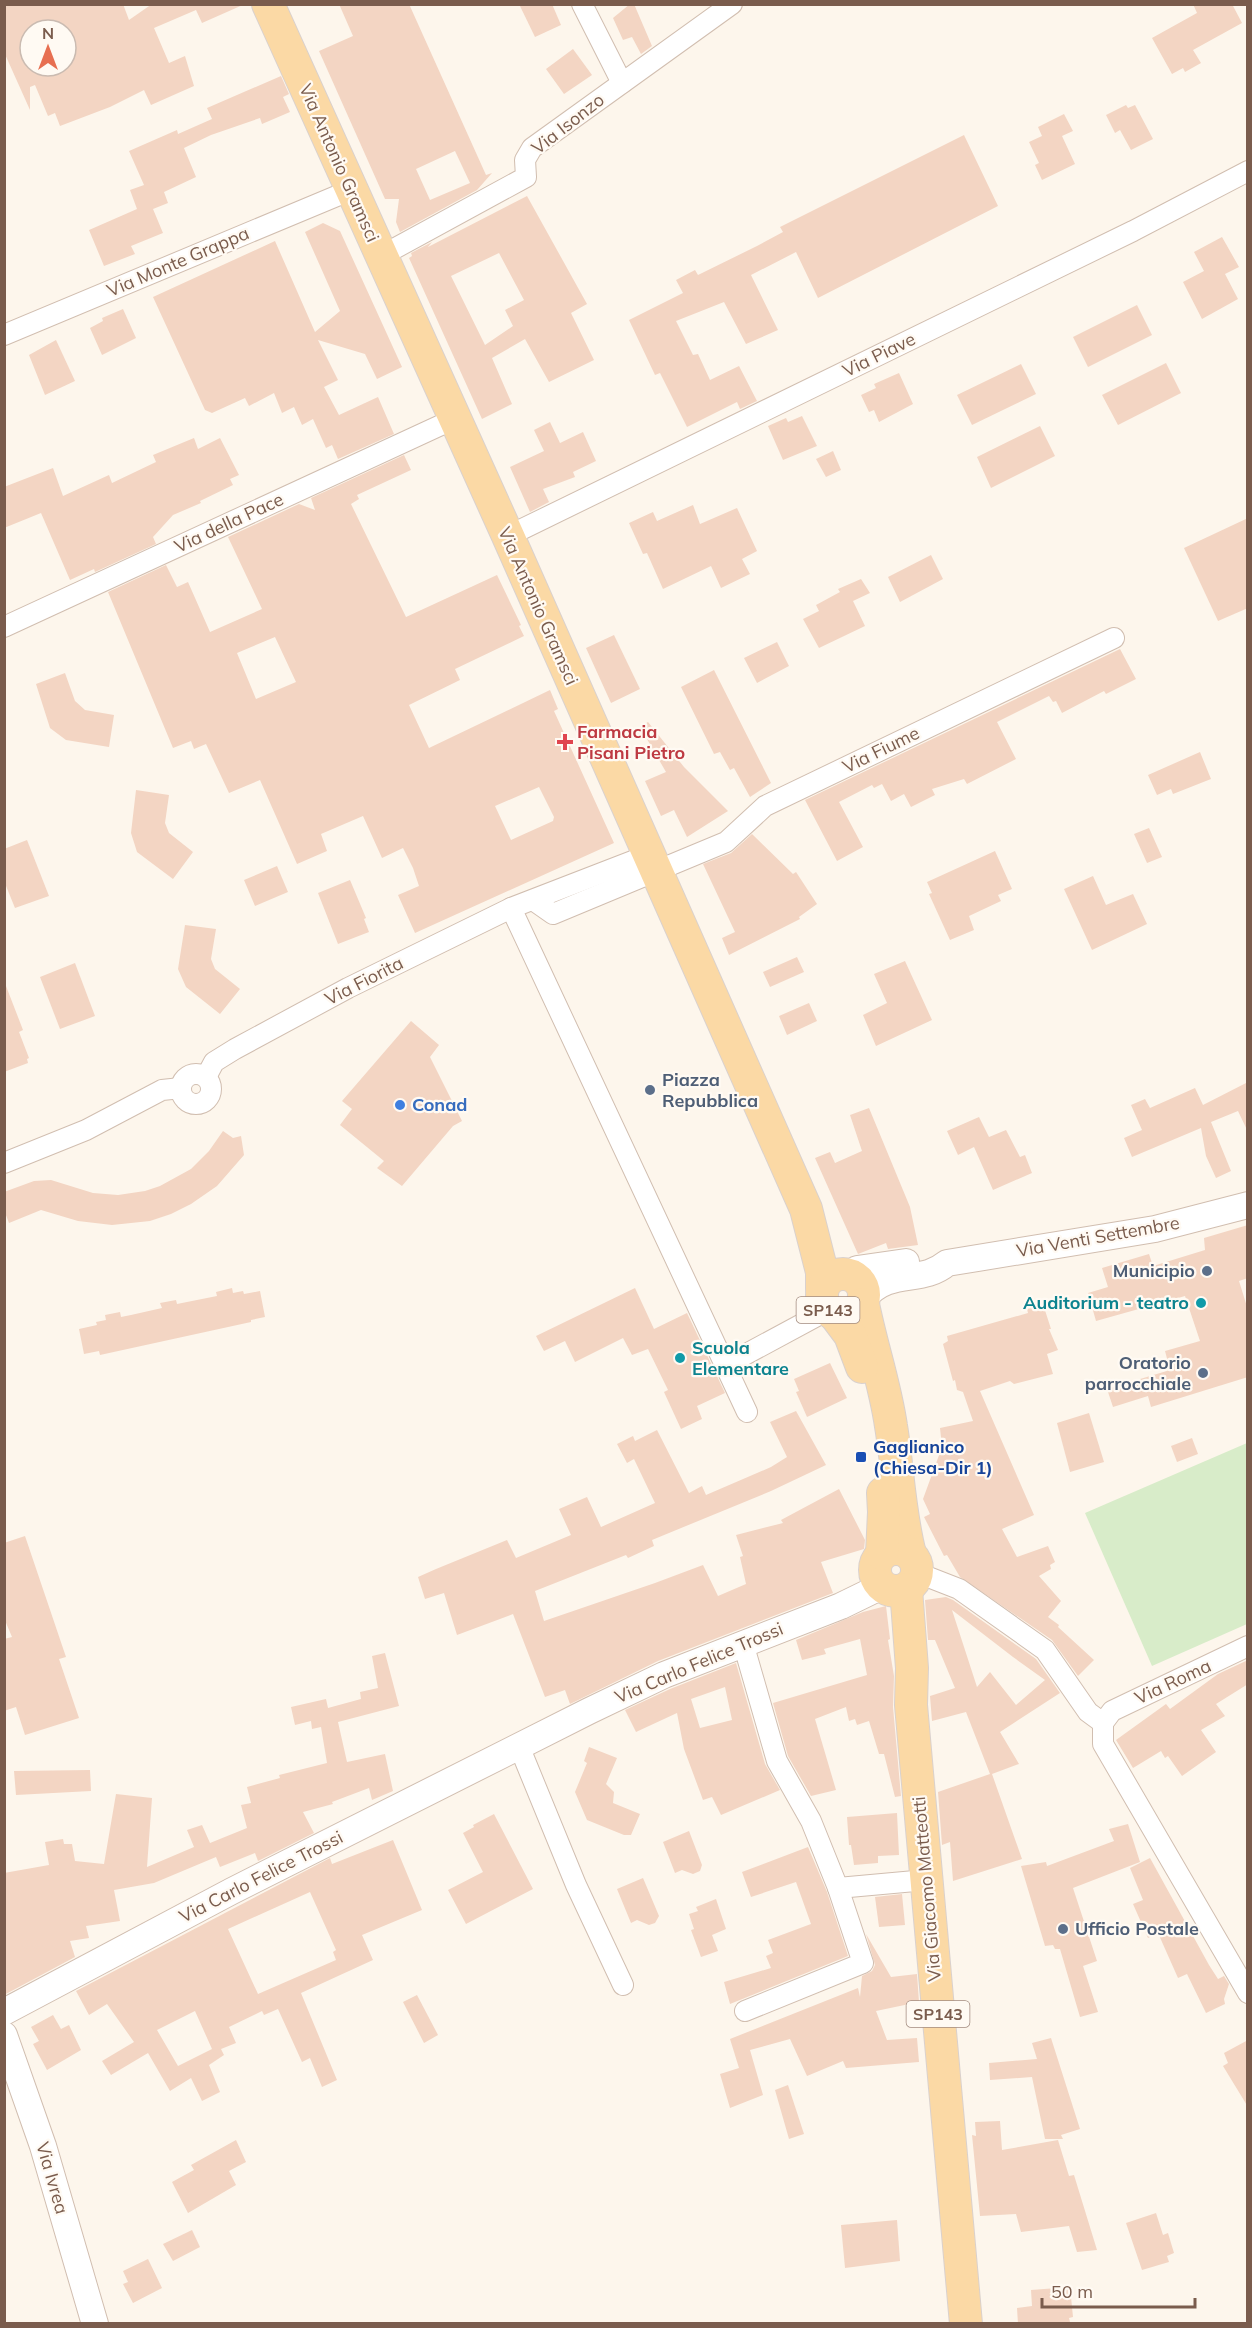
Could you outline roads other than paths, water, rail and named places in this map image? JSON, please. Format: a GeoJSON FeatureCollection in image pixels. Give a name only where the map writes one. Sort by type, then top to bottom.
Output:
{"type":"FeatureCollection","features":[{"type":"Feature","properties":{"kind":"main road","name":"Via Antonio Gramsci"},"geometry":{"type":"LineString","coordinates":[[268,4],[508,536],[806,1209],[822,1272],[844,1295],[871,1345],[885,1390],[892,1426],[901,1510],[898,1574]]}},
{"type":"Feature","properties":{"kind":"main road","name":"Via Giacomo Matteotti"},"geometry":{"type":"LineString","coordinates":[[898,1574],[901,1669],[911,1705],[966,2324]]}},
{"type":"Feature","properties":{"kind":"street"},"geometry":{"type":"LineString","coordinates":[[582,4],[622,83]]}},
{"type":"Feature","properties":{"kind":"street","name":"Via Isonzo"},"geometry":{"type":"LineString","coordinates":[[381,256],[526,177],[525,160],[532,148],[732,4]]}},
{"type":"Feature","properties":{"kind":"street","name":"Via Piave"},"geometry":{"type":"LineString","coordinates":[[508,536],[1133,231],[1248,171]]}},
{"type":"Feature","properties":{"kind":"street","name":"Via Monte Grappa"},"geometry":{"type":"LineString","coordinates":[[4,335],[351,190]]}},
{"type":"Feature","properties":{"kind":"street","name":"Via della Pace"},"geometry":{"type":"LineString","coordinates":[[4,627],[454,419]]}},
{"type":"Feature","properties":{"kind":"street","name":"Via Fiume"},"geometry":{"type":"LineString","coordinates":[[652,864],[726,842],[765,806],[1114,638]]}},
{"type":"Feature","properties":{"kind":"street","name":"Via Fiorita"},"geometry":{"type":"LineString","coordinates":[[4,1163],[86,1130],[162,1090],[182,1088],[182,1094],[189,1102],[199,1104],[204,1102],[211,1088],[206,1077],[214,1062],[348,988],[511,908],[652,864]]}},
{"type":"Feature","properties":{"kind":"street"},"geometry":{"type":"LineString","coordinates":[[511,908],[747,1412]]}},
{"type":"Feature","properties":{"kind":"street","name":"Via Venti Settembre"},"geometry":{"type":"LineString","coordinates":[[844,1295],[857,1269],[935,1258],[947,1263],[1155,1229],[1248,1205]]}},
{"type":"Feature","properties":{"kind":"street"},"geometry":{"type":"LineString","coordinates":[[724,1366],[844,1295]]}},
{"type":"Feature","properties":{"kind":"street"},"geometry":{"type":"LineString","coordinates":[[898,1574],[959,1589],[1045,1650],[1088,1712],[1103,1724],[1103,1744],[1248,1993]]}},
{"type":"Feature","properties":{"kind":"street","name":"Via Carlo Felice Trossi"},"geometry":{"type":"LineString","coordinates":[[4,2012],[232,1892],[519,1746],[664,1675],[841,1606],[898,1574]]}},
{"type":"Feature","properties":{"kind":"street"},"geometry":{"type":"LineString","coordinates":[[743,1643],[777,1761],[811,1821],[838,1888],[863,1963],[745,2011]]}},
{"type":"Feature","properties":{"kind":"street","name":"Via Roma"},"geometry":{"type":"LineString","coordinates":[[1103,1724],[1112,1710],[1248,1647]]}},
{"type":"Feature","properties":{"kind":"street"},"geometry":{"type":"LineString","coordinates":[[519,1746],[576,1885],[622,1985]]}},
{"type":"Feature","properties":{"kind":"street"},"geometry":{"type":"LineString","coordinates":[[838,1888],[926,1880]]}},
{"type":"Feature","properties":{"kind":"street","name":"Via Ivrea"},"geometry":{"type":"LineString","coordinates":[[4,2035],[43,2146],[95,2324]]}},
{"type":"Feature","properties":{"kind":"place","name":"Farmacia Pisani Pietro"},"geometry":{"type":"Point","coordinates":[565,742]}},
{"type":"Feature","properties":{"kind":"place","name":"Piazza Repubblica"},"geometry":{"type":"Point","coordinates":[650,1090]}},
{"type":"Feature","properties":{"kind":"place","name":"Conad"},"geometry":{"type":"Point","coordinates":[400,1105]}},
{"type":"Feature","properties":{"kind":"place","name":"Municipio"},"geometry":{"type":"Point","coordinates":[1207,1271]}},
{"type":"Feature","properties":{"kind":"place","name":"Auditorium - teatro"},"geometry":{"type":"Point","coordinates":[1201,1303]}},
{"type":"Feature","properties":{"kind":"place","name":"Scuola Elementare"},"geometry":{"type":"Point","coordinates":[680,1358]}},
{"type":"Feature","properties":{"kind":"place","name":"Oratorio parrocchiale"},"geometry":{"type":"Point","coordinates":[1203,1373]}},
{"type":"Feature","properties":{"kind":"place","name":"Gaglianico (Chiesa-Dir 1)"},"geometry":{"type":"Point","coordinates":[861,1457]}},
{"type":"Feature","properties":{"kind":"place","name":"Ufficio Postale"},"geometry":{"type":"Point","coordinates":[1063,1929]}}]}
